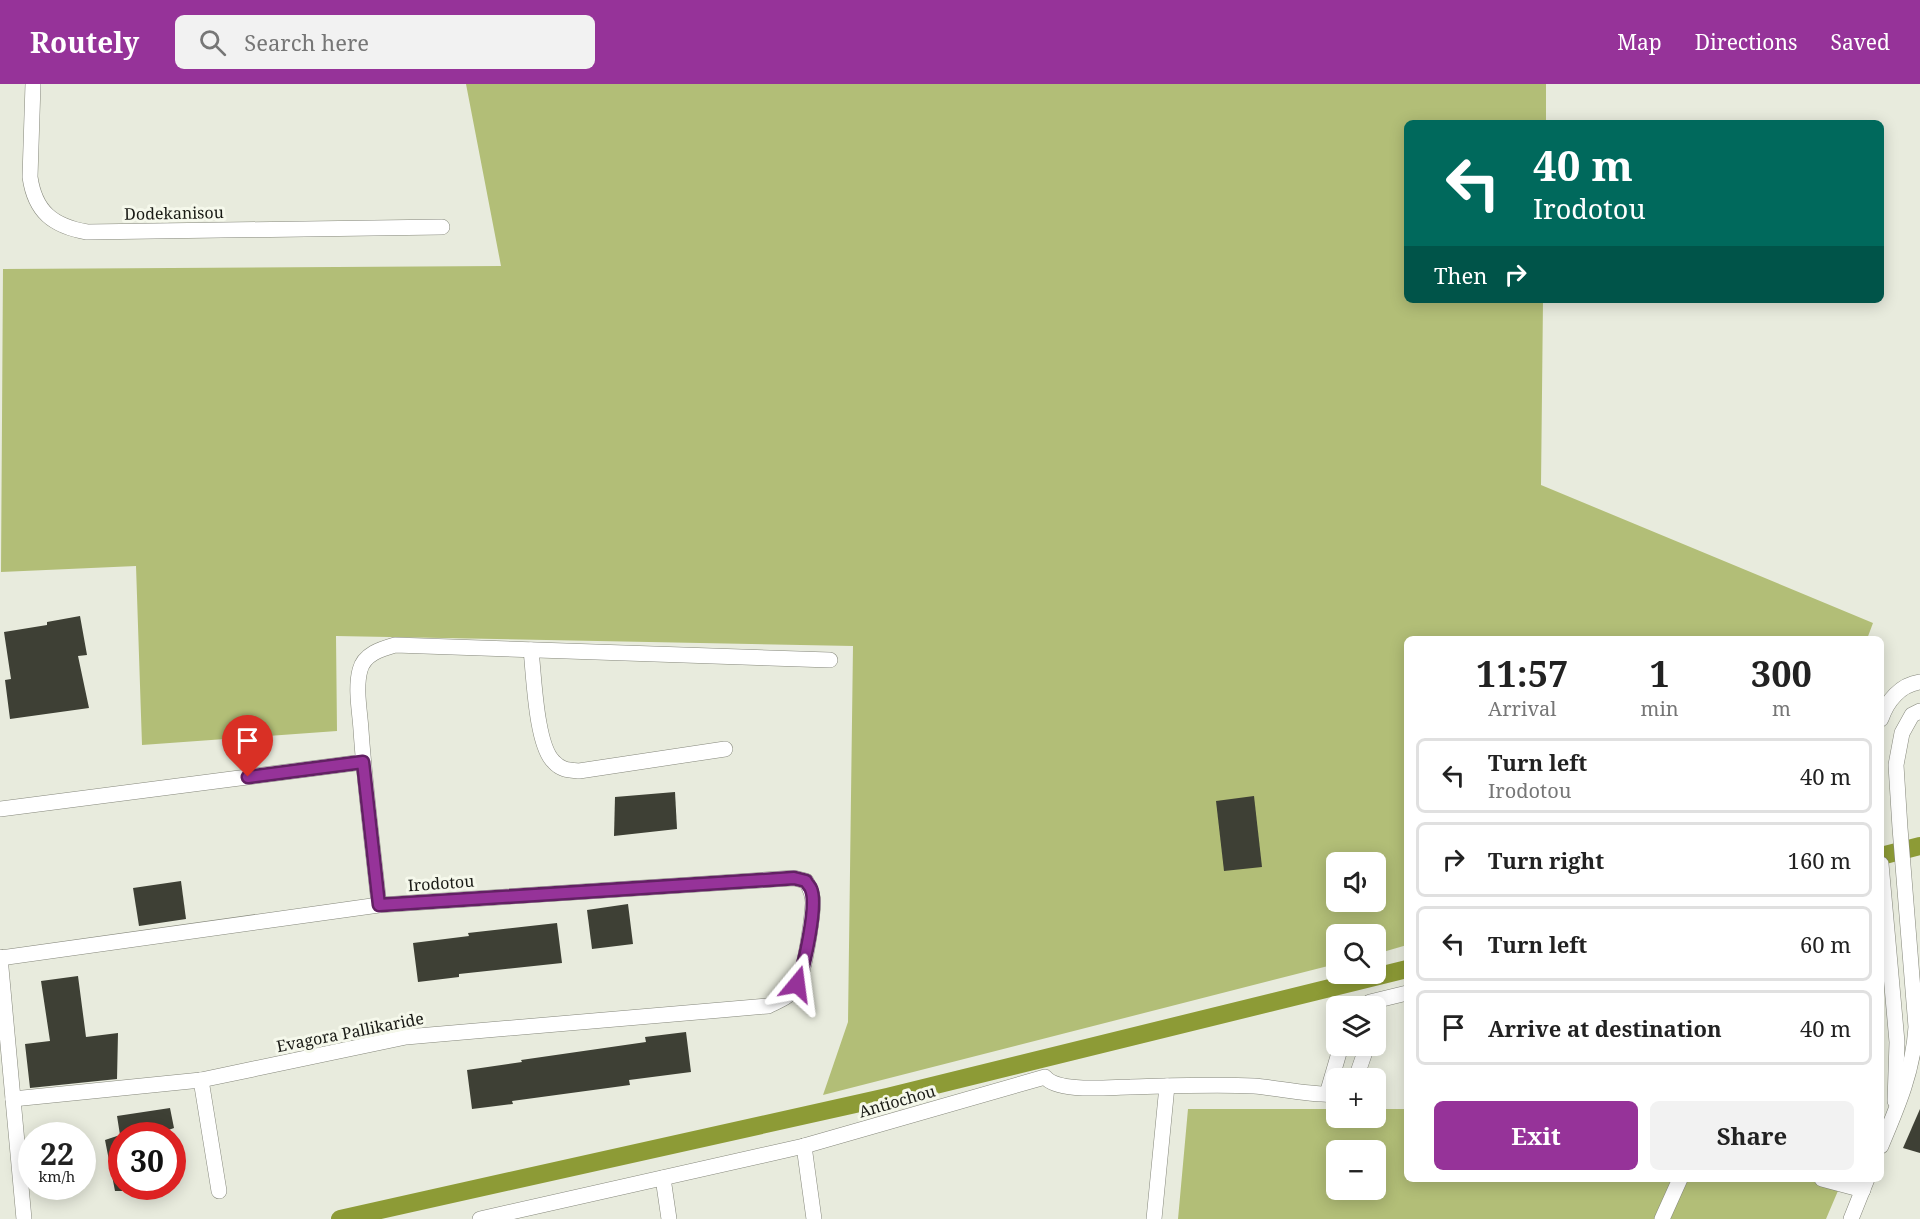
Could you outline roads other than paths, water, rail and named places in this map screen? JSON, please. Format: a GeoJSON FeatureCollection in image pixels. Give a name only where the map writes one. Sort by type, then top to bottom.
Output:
{"type":"FeatureCollection","features":[{"type":"Feature","properties":{"kind":"street","name":"Dodekanisou"},"geometry":{"type":"LineString","coordinates":[[33,84],[30,177],[32,191],[42,211],[57,223],[67,227],[87,232],[442,227]]}},
{"type":"Feature","properties":{"kind":"street"},"geometry":{"type":"LineString","coordinates":[[379,905],[358,694],[360,671],[365,659],[374,652],[395,645],[831,660]]}},
{"type":"Feature","properties":{"kind":"street"},"geometry":{"type":"LineString","coordinates":[[531,650],[543,746],[554,763],[564,770],[579,771],[725,749]]}},
{"type":"Feature","properties":{"kind":"street"},"geometry":{"type":"LineString","coordinates":[[1884,709],[1897,692],[1920,682]]}},
{"type":"Feature","properties":{"kind":"street"},"geometry":{"type":"LineString","coordinates":[[1884,1139],[1909,1074],[1916,1027],[1896,765],[1902,733],[1916,713]]}},
{"type":"Feature","properties":{"kind":"street"},"geometry":{"type":"LineString","coordinates":[[0,809],[363,762]]}},
{"type":"Feature","properties":{"kind":"street","name":"Irodotou"},"geometry":{"type":"LineString","coordinates":[[0,957],[379,905],[794,878],[806,881],[811,890],[813,902],[804,967],[797,984],[787,998],[768,1006]]}},
{"type":"Feature","properties":{"kind":"street"},"geometry":{"type":"LineString","coordinates":[[1884,901],[1897,1042],[1895,1113]]}},
{"type":"Feature","properties":{"kind":"street"},"geometry":{"type":"LineString","coordinates":[[0,957],[24,1219]]}},
{"type":"Feature","properties":{"kind":"street"},"geometry":{"type":"LineString","coordinates":[[1386,999],[1404,994]]}},
{"type":"Feature","properties":{"kind":"street","name":"Evagora Pallikaride"},"geometry":{"type":"LineString","coordinates":[[13,1100],[201,1080],[406,1037],[768,1006]]}},
{"type":"Feature","properties":{"kind":"street","name":"Antiochou"},"geometry":{"type":"LineString","coordinates":[[480,1219],[804,1146],[1045,1077],[1049,1082],[1075,1087],[1223,1085],[1326,1093]]}},
{"type":"Feature","properties":{"kind":"street"},"geometry":{"type":"LineString","coordinates":[[201,1080],[219,1191]]}},
{"type":"Feature","properties":{"kind":"street"},"geometry":{"type":"LineString","coordinates":[[1154,1219],[1167,1086]]}},
{"type":"Feature","properties":{"kind":"street"},"geometry":{"type":"LineString","coordinates":[[804,1146],[814,1219]]}},
{"type":"Feature","properties":{"kind":"street"},"geometry":{"type":"LineString","coordinates":[[663,1178],[669,1219]]}},
{"type":"Feature","properties":{"kind":"street"},"geometry":{"type":"LineString","coordinates":[[1662,1219],[1679,1182]]}},
{"type":"Feature","properties":{"kind":"street"},"geometry":{"type":"LineString","coordinates":[[1848,1182],[1865,1184],[1851,1219]]}},
{"type":"Feature","properties":{"kind":"waterway"},"geometry":{"type":"LineString","coordinates":[[1884,855],[1920,846]]}},
{"type":"Feature","properties":{"kind":"waterway"},"geometry":{"type":"LineString","coordinates":[[340,1219],[887,1097],[1404,970]]}}]}
